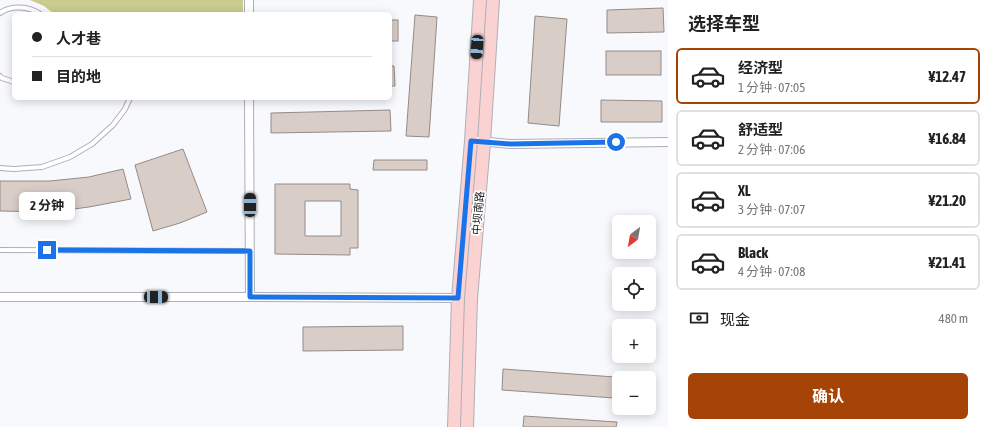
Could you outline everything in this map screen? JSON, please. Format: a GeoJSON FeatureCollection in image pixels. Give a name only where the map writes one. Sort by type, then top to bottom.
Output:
{"type":"FeatureCollection","features":[{"type":"Feature","properties":{"kind":"main road","name":"中坝南路"},"geometry":{"type":"LineString","coordinates":[[454,427],[456,409],[458,298],[471,141],[480,0]]}},
{"type":"Feature","properties":{"kind":"main road","name":"中坝南路"},"geometry":{"type":"LineString","coordinates":[[467,427],[471,299],[484,142],[493,0]]}},
{"type":"Feature","properties":{"kind":"street"},"geometry":{"type":"LineString","coordinates":[[249,0],[249,12]]}},
{"type":"Feature","properties":{"kind":"street"},"geometry":{"type":"LineString","coordinates":[[249,100],[250,297]]}},
{"type":"Feature","properties":{"kind":"street"},"geometry":{"type":"LineString","coordinates":[[471,141],[511,144],[668,142]]}},
{"type":"Feature","properties":{"kind":"street"},"geometry":{"type":"LineString","coordinates":[[0,297],[458,298]]}},
{"type":"Feature","properties":{"kind":"street"},"geometry":{"type":"LineString","coordinates":[[456,409],[471,416],[470,427]]}},
{"type":"Feature","properties":{"kind":"lane"},"geometry":{"type":"LineString","coordinates":[[0,14],[4,10],[19,7],[35,10],[38,12]]}},
{"type":"Feature","properties":{"kind":"lane"},"geometry":{"type":"LineString","coordinates":[[0,76],[12,81]]}},
{"type":"Feature","properties":{"kind":"lane"},"geometry":{"type":"LineString","coordinates":[[0,168],[14,169],[42,167],[70,157],[92,144],[113,125],[125,109],[129,100]]}},
{"type":"Feature","properties":{"kind":"lane"},"geometry":{"type":"LineString","coordinates":[[0,250],[250,251]]}},
{"type":"Feature","properties":{"kind":"green space"},"geometry":{"type":"Polygon","coordinates":[[[30,0],[243,0],[243,12],[52,12],[44,6],[30,0]]]}},
{"type":"Feature","properties":{"kind":"building"},"geometry":{"type":"Polygon","coordinates":[[[663,8],[664,32],[607,33],[607,10],[663,8]]]}},
{"type":"Feature","properties":{"kind":"building"},"geometry":{"type":"Polygon","coordinates":[[[415,15],[437,17],[429,137],[406,136],[415,15]]]}},
{"type":"Feature","properties":{"kind":"building"},"geometry":{"type":"Polygon","coordinates":[[[535,16],[567,19],[559,126],[528,123],[535,16]]]}},
{"type":"Feature","properties":{"kind":"building"},"geometry":{"type":"Polygon","coordinates":[[[392,20],[398,20],[398,41],[392,41],[392,20]]]}},
{"type":"Feature","properties":{"kind":"building"},"geometry":{"type":"Polygon","coordinates":[[[606,51],[661,51],[661,75],[606,75],[606,51]]]}},
{"type":"Feature","properties":{"kind":"building"},"geometry":{"type":"Polygon","coordinates":[[[392,66],[394,66],[395,86],[392,86],[392,66]]]}},
{"type":"Feature","properties":{"kind":"building"},"geometry":{"type":"Polygon","coordinates":[[[601,100],[662,101],[662,122],[601,122],[601,100]]]}},
{"type":"Feature","properties":{"kind":"building"},"geometry":{"type":"Polygon","coordinates":[[[390,110],[391,131],[271,133],[271,113],[390,110]]]}},
{"type":"Feature","properties":{"kind":"building"},"geometry":{"type":"Polygon","coordinates":[[[183,149],[207,212],[180,223],[153,231],[135,165],[183,149]]]}},
{"type":"Feature","properties":{"kind":"building"},"geometry":{"type":"Polygon","coordinates":[[[374,160],[427,160],[427,170],[373,170],[374,160]]]}},
{"type":"Feature","properties":{"kind":"building"},"geometry":{"type":"Polygon","coordinates":[[[123,169],[131,199],[51,212],[0,211],[0,181],[50,181],[89,177],[123,169]]]}},
{"type":"Feature","properties":{"kind":"building"},"geometry":{"type":"Polygon","coordinates":[[[275,184],[350,184],[350,189],[358,190],[358,248],[350,248],[350,255],[275,254],[275,184]],[[305,201],[305,236],[341,236],[341,201],[305,201]]]}},
{"type":"Feature","properties":{"kind":"building"},"geometry":{"type":"Polygon","coordinates":[[[403,326],[403,350],[303,351],[303,327],[403,326]]]}},
{"type":"Feature","properties":{"kind":"building"},"geometry":{"type":"Polygon","coordinates":[[[503,369],[612,377],[612,398],[502,390],[503,369]]]}},
{"type":"Feature","properties":{"kind":"building"},"geometry":{"type":"Polygon","coordinates":[[[524,416],[617,422],[616,427],[523,427],[524,416]]]}},
{"type":"Feature","properties":{"kind":"route"},"geometry":{"type":"LineString","coordinates":[[47,250],[250,251],[250,297],[458,298],[471,141],[511,144],[616,142]]}}]}
